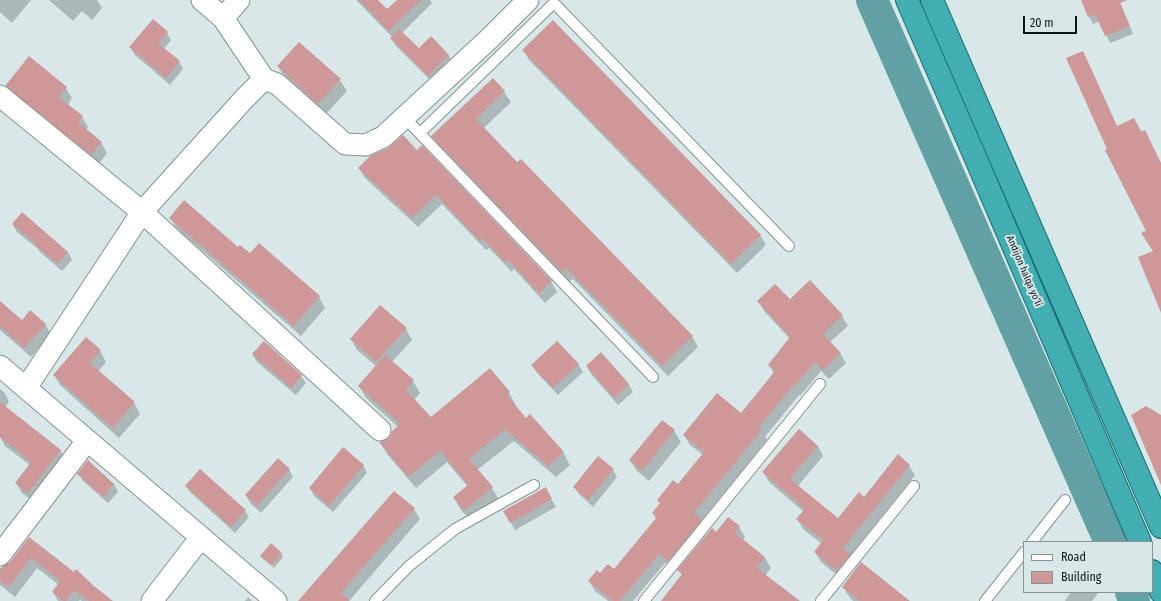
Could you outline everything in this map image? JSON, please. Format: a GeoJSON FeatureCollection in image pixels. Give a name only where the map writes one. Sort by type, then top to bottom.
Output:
{"type":"FeatureCollection","features":[{"type":"Feature","properties":{"kind":"highway","name":"Andijon halqa yo‘li"},"geometry":{"type":"LineString","coordinates":[[907,0],[1140,541]]}},
{"type":"Feature","properties":{"kind":"highway"},"geometry":{"type":"LineString","coordinates":[[932,0],[1161,527]]}},
{"type":"Feature","properties":{"kind":"highway"},"geometry":{"type":"LineString","coordinates":[[1153,573],[1161,592]]}},
{"type":"Feature","properties":{"kind":"street"},"geometry":{"type":"LineString","coordinates":[[202,0],[223,18],[264,79],[277,84],[345,144],[366,145],[383,137],[490,38],[528,0]]}},
{"type":"Feature","properties":{"kind":"street"},"geometry":{"type":"LineString","coordinates":[[223,18],[239,0]]}},
{"type":"Feature","properties":{"kind":"street"},"geometry":{"type":"LineString","coordinates":[[26,388],[142,212],[244,98],[264,79]]}},
{"type":"Feature","properties":{"kind":"street"},"geometry":{"type":"LineString","coordinates":[[0,96],[142,212],[380,430]]}},
{"type":"Feature","properties":{"kind":"street"},"geometry":{"type":"LineString","coordinates":[[0,366],[276,601]]}},
{"type":"Feature","properties":{"kind":"street"},"geometry":{"type":"LineString","coordinates":[[0,555],[87,441]]}},
{"type":"Feature","properties":{"kind":"street"},"geometry":{"type":"LineString","coordinates":[[152,601],[201,537]]}},
{"type":"Feature","properties":{"kind":"lane"},"geometry":{"type":"LineString","coordinates":[[420,133],[554,3],[789,246]]}},
{"type":"Feature","properties":{"kind":"lane"},"geometry":{"type":"LineString","coordinates":[[404,117],[653,377]]}},
{"type":"Feature","properties":{"kind":"lane"},"geometry":{"type":"LineString","coordinates":[[644,601],[820,384]]}},
{"type":"Feature","properties":{"kind":"lane"},"geometry":{"type":"LineString","coordinates":[[375,601],[409,566],[455,529],[534,486]]}},
{"type":"Feature","properties":{"kind":"lane"},"geometry":{"type":"LineString","coordinates":[[821,601],[914,486]]}},
{"type":"Feature","properties":{"kind":"lane"},"geometry":{"type":"LineString","coordinates":[[1033,541],[1065,500]]}},
{"type":"Feature","properties":{"kind":"lane"},"geometry":{"type":"LineString","coordinates":[[985,601],[1023,553]]}},
{"type":"Feature","properties":{"kind":"building"},"geometry":{"type":"Polygon","coordinates":[[[359,0],[378,0],[387,9],[397,0],[421,0],[389,31],[359,0]]]}},
{"type":"Feature","properties":{"kind":"building"},"geometry":{"type":"Polygon","coordinates":[[[1081,0],[1127,0],[1120,3],[1130,26],[1105,36],[1095,14],[1088,17],[1081,0]]]}},
{"type":"Feature","properties":{"kind":"building"},"geometry":{"type":"Polygon","coordinates":[[[153,19],[168,32],[158,43],[180,61],[166,78],[129,47],[153,19]]]}},
{"type":"Feature","properties":{"kind":"building"},"geometry":{"type":"Polygon","coordinates":[[[553,20],[761,235],[731,264],[522,50],[553,20]]]}},
{"type":"Feature","properties":{"kind":"building"},"geometry":{"type":"Polygon","coordinates":[[[399,29],[419,48],[431,36],[449,55],[428,76],[390,38],[399,29]]]}},
{"type":"Feature","properties":{"kind":"building"},"geometry":{"type":"Polygon","coordinates":[[[299,42],[341,79],[318,104],[277,66],[299,42]]]}},
{"type":"Feature","properties":{"kind":"building"},"geometry":{"type":"Polygon","coordinates":[[[1083,51],[1117,126],[1134,118],[1141,132],[1145,130],[1161,163],[1161,313],[1138,257],[1153,251],[1141,233],[1146,231],[1105,150],[1107,149],[1066,58],[1083,51]]]}},
{"type":"Feature","properties":{"kind":"building"},"geometry":{"type":"Polygon","coordinates":[[[29,56],[67,87],[59,97],[83,116],[78,122],[102,142],[91,155],[5,86],[29,56]]]}},
{"type":"Feature","properties":{"kind":"building"},"geometry":{"type":"Polygon","coordinates":[[[493,78],[505,91],[476,119],[517,162],[521,159],[693,336],[662,366],[566,268],[562,272],[431,136],[493,78]]]}},
{"type":"Feature","properties":{"kind":"building"},"geometry":{"type":"Polygon","coordinates":[[[403,135],[417,150],[422,145],[552,281],[539,293],[508,260],[505,262],[482,238],[480,241],[436,195],[412,218],[358,168],[370,156],[388,148],[403,135]]]}},
{"type":"Feature","properties":{"kind":"building"},"geometry":{"type":"Polygon","coordinates":[[[184,200],[238,247],[240,245],[250,253],[259,243],[320,296],[294,326],[169,218],[184,200]]]}},
{"type":"Feature","properties":{"kind":"building"},"geometry":{"type":"Polygon","coordinates":[[[22,212],[68,252],[58,264],[12,224],[22,212]]]}},
{"type":"Feature","properties":{"kind":"building"},"geometry":{"type":"Polygon","coordinates":[[[810,280],[843,315],[823,334],[841,353],[823,370],[815,362],[794,387],[793,386],[759,427],[762,430],[694,513],[702,520],[668,561],[659,554],[620,601],[613,601],[588,581],[597,570],[600,573],[608,564],[614,569],[657,517],[652,513],[660,503],[657,500],[673,480],[678,484],[704,452],[683,435],[717,393],[741,413],[775,371],[768,365],[790,337],[757,301],[775,284],[790,299],[810,280]]]}},
{"type":"Feature","properties":{"kind":"building"},"geometry":{"type":"Polygon","coordinates":[[[0,301],[22,320],[30,310],[46,324],[24,348],[0,326],[0,301]]]}},
{"type":"Feature","properties":{"kind":"building"},"geometry":{"type":"Polygon","coordinates":[[[380,305],[407,328],[376,362],[350,339],[380,305]]]}},
{"type":"Feature","properties":{"kind":"building"},"geometry":{"type":"Polygon","coordinates":[[[86,337],[101,350],[90,363],[135,402],[113,428],[53,375],[86,337]]]}},
{"type":"Feature","properties":{"kind":"building"},"geometry":{"type":"Polygon","coordinates":[[[264,341],[302,375],[291,388],[252,354],[264,341]]]}},
{"type":"Feature","properties":{"kind":"building"},"geometry":{"type":"Polygon","coordinates":[[[557,341],[579,364],[553,388],[531,365],[557,341]]]}},
{"type":"Feature","properties":{"kind":"building"},"geometry":{"type":"Polygon","coordinates":[[[601,352],[629,384],[614,398],[586,366],[601,352]]]}},
{"type":"Feature","properties":{"kind":"building"},"geometry":{"type":"Polygon","coordinates":[[[385,355],[414,380],[406,390],[431,417],[490,368],[510,392],[507,395],[526,418],[530,414],[564,452],[548,466],[506,430],[502,432],[469,459],[493,487],[464,511],[453,497],[468,485],[440,451],[408,477],[379,442],[389,438],[392,431],[400,424],[358,386],[385,355]]]}},
{"type":"Feature","properties":{"kind":"building"},"geometry":{"type":"Polygon","coordinates":[[[0,402],[61,450],[28,493],[15,483],[31,462],[0,437],[0,402]]]}},
{"type":"Feature","properties":{"kind":"building"},"geometry":{"type":"Polygon","coordinates":[[[1146,406],[1161,415],[1161,485],[1131,415],[1146,406]]]}},
{"type":"Feature","properties":{"kind":"building"},"geometry":{"type":"Polygon","coordinates":[[[662,420],[675,430],[642,471],[629,460],[662,420]]]}},
{"type":"Feature","properties":{"kind":"building"},"geometry":{"type":"Polygon","coordinates":[[[799,429],[818,446],[790,479],[838,518],[859,492],[864,497],[898,454],[910,465],[843,548],[851,554],[837,571],[814,552],[823,540],[796,519],[805,509],[762,472],[799,429]]]}},
{"type":"Feature","properties":{"kind":"building"},"geometry":{"type":"Polygon","coordinates":[[[343,447],[364,465],[329,506],[309,488],[343,447]]]}},
{"type":"Feature","properties":{"kind":"building"},"geometry":{"type":"Polygon","coordinates":[[[598,456],[614,469],[588,500],[573,487],[598,456]]]}},
{"type":"Feature","properties":{"kind":"building"},"geometry":{"type":"Polygon","coordinates":[[[278,458],[290,469],[257,506],[245,495],[278,458]]]}},
{"type":"Feature","properties":{"kind":"building"},"geometry":{"type":"Polygon","coordinates":[[[88,460],[114,484],[103,497],[77,474],[88,460]]]}},
{"type":"Feature","properties":{"kind":"building"},"geometry":{"type":"Polygon","coordinates":[[[200,469],[246,510],[231,527],[185,486],[200,469]]]}},
{"type":"Feature","properties":{"kind":"building"},"geometry":{"type":"Polygon","coordinates":[[[546,487],[552,499],[510,523],[503,511],[546,487]]]}},
{"type":"Feature","properties":{"kind":"building"},"geometry":{"type":"Polygon","coordinates":[[[394,491],[415,508],[341,593],[350,601],[298,601],[394,491]]]}},
{"type":"Feature","properties":{"kind":"building"},"geometry":{"type":"Polygon","coordinates":[[[728,517],[740,526],[735,533],[765,557],[757,568],[800,601],[661,601],[682,574],[677,570],[712,528],[716,532],[728,517]]]}},
{"type":"Feature","properties":{"kind":"building"},"geometry":{"type":"Polygon","coordinates":[[[29,537],[74,572],[76,569],[113,601],[89,601],[74,590],[66,601],[63,601],[52,592],[60,581],[31,558],[9,587],[0,581],[0,571],[3,566],[10,562],[29,537]]]}},
{"type":"Feature","properties":{"kind":"building"},"geometry":{"type":"Polygon","coordinates":[[[271,543],[282,553],[272,565],[260,556],[271,543]]]}},
{"type":"Feature","properties":{"kind":"building"},"geometry":{"type":"Polygon","coordinates":[[[861,562],[910,601],[860,601],[842,587],[861,562]]]}},
{"type":"Feature","properties":{"kind":"waterway"},"geometry":{"type":"LineString","coordinates":[[872,0],[1110,541]]}},
{"type":"Feature","properties":{"kind":"waterway"},"geometry":{"type":"LineString","coordinates":[[1131,593],[1134,601]]}}]}
